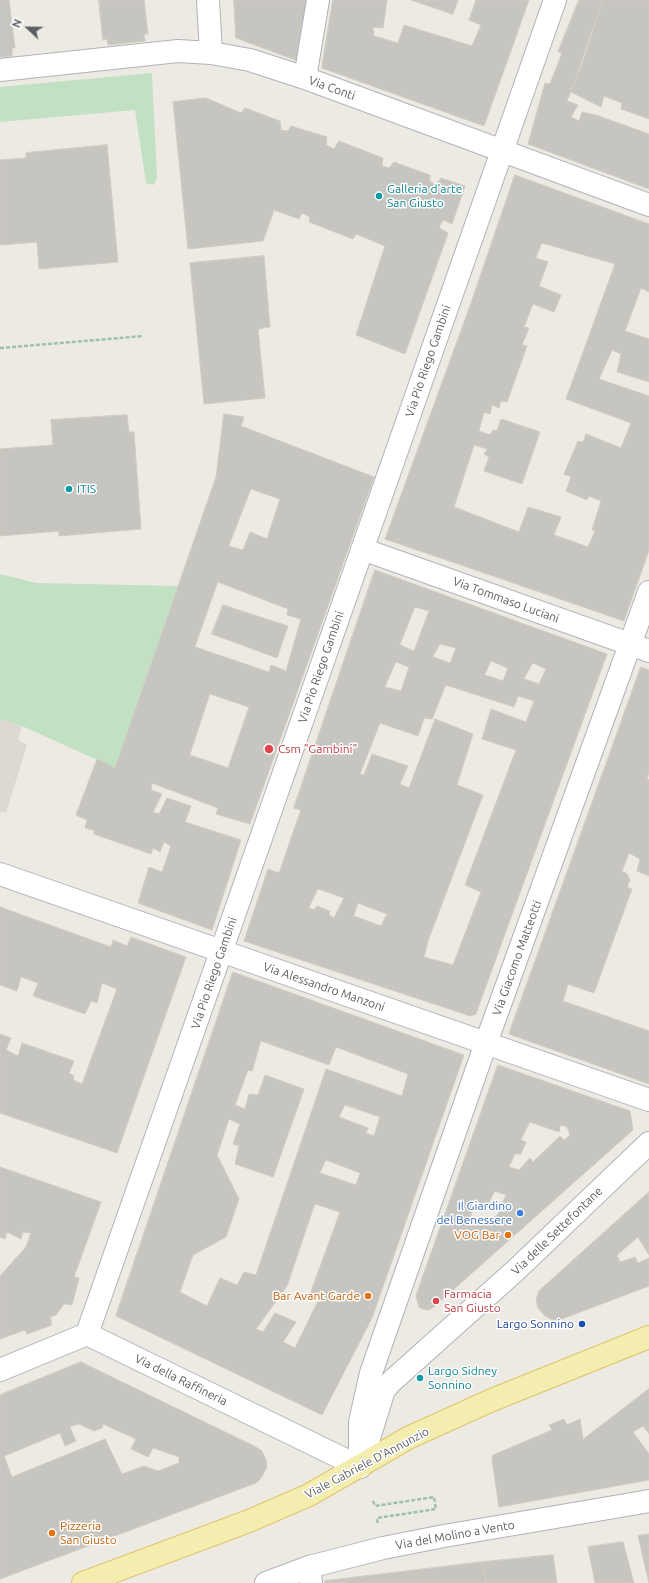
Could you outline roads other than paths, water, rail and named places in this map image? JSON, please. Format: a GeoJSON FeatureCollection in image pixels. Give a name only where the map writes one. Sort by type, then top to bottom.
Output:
{"type":"FeatureCollection","features":[{"type":"Feature","properties":{"kind":"main road","name":"Viale Gabriele D'Annunzio"},"geometry":{"type":"LineString","coordinates":[[83,1583],[249,1521],[309,1495],[410,1437],[492,1400],[649,1337]]}},
{"type":"Feature","properties":{"kind":"street"},"geometry":{"type":"LineString","coordinates":[[208,0],[211,53]]}},
{"type":"Feature","properties":{"kind":"street"},"geometry":{"type":"LineString","coordinates":[[305,78],[318,0]]}},
{"type":"Feature","properties":{"kind":"street","name":"Via Pio Riego Gambini"},"geometry":{"type":"LineString","coordinates":[[87,1334],[554,0]]}},
{"type":"Feature","properties":{"kind":"street","name":"Via Conti"},"geometry":{"type":"LineString","coordinates":[[0,70],[178,51],[211,53],[250,60],[305,78],[649,205]]}},
{"type":"Feature","properties":{"kind":"street","name":"Via Tommaso Luciani"},"geometry":{"type":"LineString","coordinates":[[362,549],[640,647]]}},
{"type":"Feature","properties":{"kind":"street","name":"Via Giacomo Matteotti"},"geometry":{"type":"LineString","coordinates":[[360,1467],[360,1422],[368,1383],[486,1043],[640,647],[649,592]]}},
{"type":"Feature","properties":{"kind":"street","name":"Via Alessandro Manzoni"},"geometry":{"type":"LineString","coordinates":[[0,874],[649,1100]]}},
{"type":"Feature","properties":{"kind":"street","name":"Via delle Settefontane"},"geometry":{"type":"LineString","coordinates":[[360,1467],[384,1390],[392,1381],[516,1270],[649,1143]]}},
{"type":"Feature","properties":{"kind":"street"},"geometry":{"type":"LineString","coordinates":[[0,1370],[87,1334]]}},
{"type":"Feature","properties":{"kind":"street","name":"Via della Raffineria"},"geometry":{"type":"LineString","coordinates":[[87,1334],[360,1467]]}},
{"type":"Feature","properties":{"kind":"street","name":"Via del Molino a Vento"},"geometry":{"type":"LineString","coordinates":[[266,1583],[310,1575],[383,1548],[444,1536],[649,1501]]}},
{"type":"Feature","properties":{"kind":"place","name":"Galleria d'arte San Giusto"},"geometry":{"type":"Point","coordinates":[379,196]}},
{"type":"Feature","properties":{"kind":"place","name":"ITIS"},"geometry":{"type":"Point","coordinates":[69,489]}},
{"type":"Feature","properties":{"kind":"place","name":"Csm \"Gambini\""},"geometry":{"type":"Point","coordinates":[269,749]}},
{"type":"Feature","properties":{"kind":"place","name":"Il Giardino del Benessere"},"geometry":{"type":"Point","coordinates":[520,1213]}},
{"type":"Feature","properties":{"kind":"place","name":"VOG Bar"},"geometry":{"type":"Point","coordinates":[508,1235]}},
{"type":"Feature","properties":{"kind":"place","name":"Bar Avant Garde"},"geometry":{"type":"Point","coordinates":[368,1296]}},
{"type":"Feature","properties":{"kind":"place","name":"Farmacia San Giusto"},"geometry":{"type":"Point","coordinates":[436,1301]}},
{"type":"Feature","properties":{"kind":"place","name":"Largo Sonnino"},"geometry":{"type":"Point","coordinates":[582,1324]}},
{"type":"Feature","properties":{"kind":"place","name":"Largo Sidney Sonnino"},"geometry":{"type":"Point","coordinates":[420,1378]}},
{"type":"Feature","properties":{"kind":"place","name":"Pizzeria San Giusto"},"geometry":{"type":"Point","coordinates":[52,1533]}}]}
